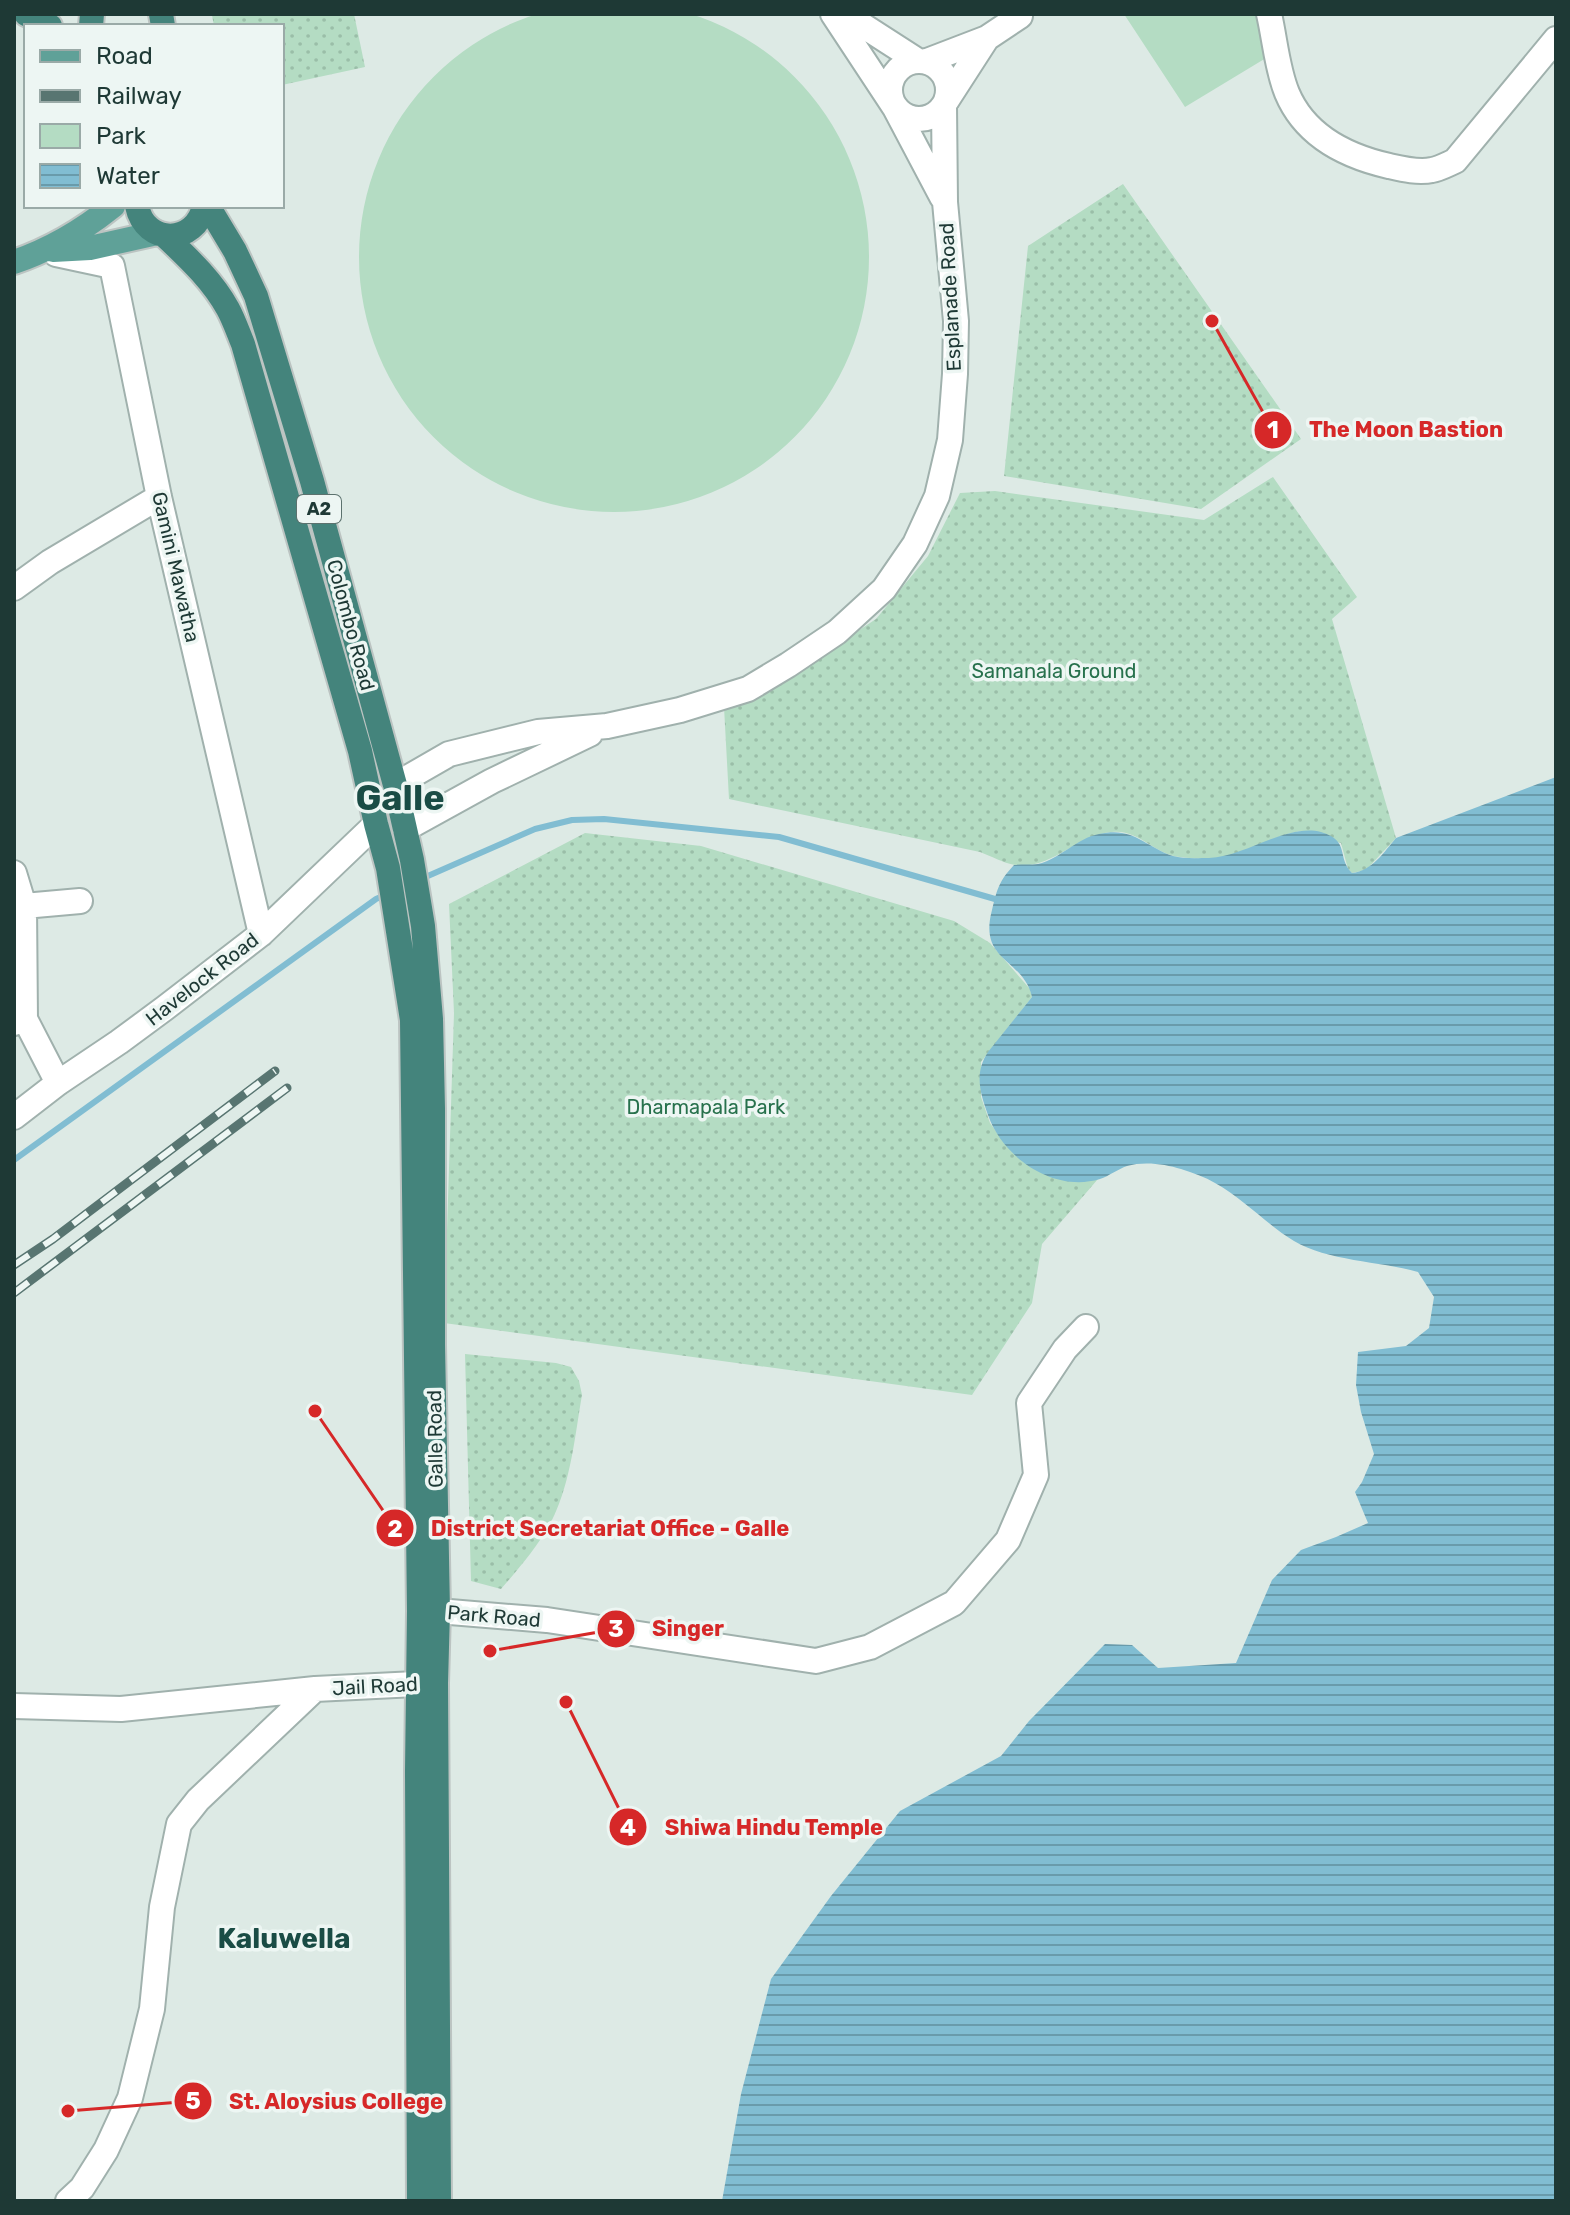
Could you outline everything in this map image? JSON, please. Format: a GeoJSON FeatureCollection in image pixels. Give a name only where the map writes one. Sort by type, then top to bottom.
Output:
{"type":"FeatureCollection","features":[{"type":"Feature","properties":{"kind":"highway"},"geometry":{"type":"LineString","coordinates":[[26,14],[46,24]]}},
{"type":"Feature","properties":{"kind":"highway","name":"Colombo Road"},"geometry":{"type":"LineString","coordinates":[[138,208],[143,221],[161,234],[215,289],[243,344],[355,736],[376,824]]}},
{"type":"Feature","properties":{"kind":"highway"},"geometry":{"type":"LineString","coordinates":[[161,234],[175,236],[193,227],[205,208]]}},
{"type":"Feature","properties":{"kind":"highway","name":"Colombo Road"},"geometry":{"type":"LineString","coordinates":[[207,208],[235,251],[256,296],[312,481],[404,826]]}},
{"type":"Feature","properties":{"kind":"highway"},"geometry":{"type":"LineString","coordinates":[[395,785],[376,824],[404,826]]}},
{"type":"Feature","properties":{"kind":"highway","name":"Galle Road"},"geometry":{"type":"LineString","coordinates":[[376,824],[390,878],[412,1020],[428,1611]]}},
{"type":"Feature","properties":{"kind":"highway","name":"Galle Road"},"geometry":{"type":"LineString","coordinates":[[404,826],[423,926],[431,1019],[433,1345],[427,1683],[439,2201]]}},
{"type":"Feature","properties":{"kind":"highway","name":"Galle Road"},"geometry":{"type":"LineString","coordinates":[[419,2201],[417,1771],[427,1683]]}},
{"type":"Feature","properties":{"kind":"main road"},"geometry":{"type":"LineString","coordinates":[[14,262],[45,251],[91,224],[111,208]]}},
{"type":"Feature","properties":{"kind":"main road"},"geometry":{"type":"LineString","coordinates":[[45,251],[90,248],[161,234]]}},
{"type":"Feature","properties":{"kind":"street","name":"Esplanade Road"},"geometry":{"type":"LineString","coordinates":[[833,14],[895,108],[945,202]]}},
{"type":"Feature","properties":{"kind":"street"},"geometry":{"type":"LineString","coordinates":[[845,14],[940,70],[948,84],[945,103]]}},
{"type":"Feature","properties":{"kind":"street"},"geometry":{"type":"LineString","coordinates":[[1269,14],[1287,93],[1297,111],[1321,138],[1349,155],[1407,170],[1433,170],[1455,161],[1556,39]]}},
{"type":"Feature","properties":{"kind":"street"},"geometry":{"type":"LineString","coordinates":[[987,38],[934,116],[920,119],[907,116],[895,108],[890,88],[894,76],[907,64],[987,38],[1020,16]]}},
{"type":"Feature","properties":{"kind":"street","name":"Esplanade Road"},"geometry":{"type":"LineString","coordinates":[[395,785],[449,754],[538,732],[607,726],[680,710],[748,689],[837,632],[884,589],[915,544],[937,496],[950,440],[956,321],[945,202],[945,103]]}},
{"type":"Feature","properties":{"kind":"street","name":"Gamini Mawatha"},"geometry":{"type":"LineString","coordinates":[[45,251],[112,266],[159,497],[261,934]]}},
{"type":"Feature","properties":{"kind":"street"},"geometry":{"type":"LineString","coordinates":[[14,588],[50,562],[159,497]]}},
{"type":"Feature","properties":{"kind":"street","name":"Esplanade Road"},"geometry":{"type":"LineString","coordinates":[[404,826],[607,726]]}},
{"type":"Feature","properties":{"kind":"street","name":"Havelock Road"},"geometry":{"type":"LineString","coordinates":[[14,1117],[261,934],[376,824]]}},
{"type":"Feature","properties":{"kind":"street"},"geometry":{"type":"LineString","coordinates":[[14,873],[24,906],[19,952],[20,1021],[58,1083]]}},
{"type":"Feature","properties":{"kind":"street"},"geometry":{"type":"LineString","coordinates":[[24,906],[80,901]]}},
{"type":"Feature","properties":{"kind":"street","name":"Park Road"},"geometry":{"type":"LineString","coordinates":[[428,1611],[547,1620],[816,1661],[870,1647],[954,1603],[1008,1540],[1036,1475],[1029,1403],[1065,1349],[1086,1327]]}},
{"type":"Feature","properties":{"kind":"street","name":"Jail Road"},"geometry":{"type":"LineString","coordinates":[[14,1706],[121,1709],[315,1689],[427,1683]]}},
{"type":"Feature","properties":{"kind":"street"},"geometry":{"type":"LineString","coordinates":[[68,2201],[82,2188],[106,2150],[130,2098],[152,2009],[162,1907],[179,1824],[198,1800],[315,1689]]}},
{"type":"Feature","properties":{"kind":"green space"},"geometry":{"type":"Polygon","coordinates":[[[614,2],[664,7],[712,22],[756,45],[794,77],[826,115],[849,159],[864,207],[869,257],[864,307],[849,355],[826,399],[794,437],[756,469],[712,492],[664,507],[614,512],[564,507],[516,492],[472,469],[434,437],[402,399],[379,355],[364,307],[359,257],[364,207],[379,159],[402,115],[434,77],[472,45],[516,22],[564,7],[614,2]]]}},
{"type":"Feature","properties":{"kind":"green space"},"geometry":{"type":"Polygon","coordinates":[[[354,14],[365,67],[284,85],[284,24],[214,24],[212,15],[354,14]]]}},
{"type":"Feature","properties":{"kind":"green space"},"geometry":{"type":"Polygon","coordinates":[[[1124,14],[1262,14],[1266,58],[1185,107],[1124,14]]]}},
{"type":"Feature","properties":{"kind":"green space"},"geometry":{"type":"Polygon","coordinates":[[[1123,184],[1301,439],[1201,509],[1004,476],[1028,246],[1123,184]]]}},
{"type":"Feature","properties":{"kind":"green space","name":"Samanala Ground"},"geometry":{"type":"Polygon","coordinates":[[[1273,477],[1357,597],[1332,619],[1396,838],[1366,870],[1352,873],[1341,843],[1306,831],[1288,834],[1229,856],[1205,859],[1171,855],[1130,834],[1112,832],[1087,839],[1052,858],[1028,865],[1015,865],[980,852],[729,799],[724,707],[808,664],[876,619],[928,556],[960,493],[995,491],[1204,520],[1273,477]]]}},
{"type":"Feature","properties":{"kind":"green space","name":"Dharmapala Park"},"geometry":{"type":"Polygon","coordinates":[[[585,833],[701,846],[954,921],[990,943],[1030,989],[1032,997],[981,1062],[981,1097],[990,1123],[1006,1145],[1073,1181],[1098,1179],[1042,1244],[1032,1303],[972,1395],[444,1323],[454,1013],[449,904],[585,833]]]}},
{"type":"Feature","properties":{"kind":"green space"},"geometry":{"type":"Polygon","coordinates":[[[465,1354],[571,1367],[582,1395],[572,1458],[559,1504],[542,1537],[501,1589],[471,1581],[465,1354]]]}},
{"type":"Feature","properties":{"kind":"water"},"geometry":{"type":"Polygon","coordinates":[[[1556,777],[1556,2201],[722,2201],[741,2094],[771,1979],[831,1896],[900,1811],[1001,1756],[1029,1721],[1105,1644],[1132,1645],[1158,1668],[1236,1663],[1272,1580],[1301,1550],[1368,1523],[1355,1492],[1374,1454],[1356,1385],[1358,1352],[1406,1346],[1429,1328],[1434,1297],[1418,1272],[1337,1257],[1307,1248],[1226,1189],[1203,1177],[1175,1167],[1147,1163],[1127,1166],[1100,1179],[1065,1181],[1032,1168],[1005,1145],[985,1107],[980,1083],[981,1068],[988,1052],[1032,997],[1020,974],[996,950],[991,940],[989,927],[992,910],[1002,881],[1014,865],[1038,864],[1091,836],[1111,832],[1138,838],[1173,856],[1209,858],[1237,852],[1294,832],[1321,832],[1340,845],[1352,873],[1372,865],[1396,838],[1556,777]]]}},
{"type":"Feature","properties":{"kind":"waterway"},"geometry":{"type":"LineString","coordinates":[[421,879],[535,829],[572,820],[604,819],[779,837],[995,899]]}},
{"type":"Feature","properties":{"kind":"waterway"},"geometry":{"type":"LineString","coordinates":[[14,1160],[385,895]]}},
{"type":"Feature","properties":{"kind":"railway"},"geometry":{"type":"LineString","coordinates":[[14,1265],[275,1071]]}},
{"type":"Feature","properties":{"kind":"railway"},"geometry":{"type":"LineString","coordinates":[[14,1293],[287,1088]]}},
{"type":"Feature","properties":{"kind":"place","name":"The Moon Bastion"},"geometry":{"type":"Point","coordinates":[1212,321]}},
{"type":"Feature","properties":{"kind":"place","name":"District Secretariat Office - Galle"},"geometry":{"type":"Point","coordinates":[315,1411]}},
{"type":"Feature","properties":{"kind":"place","name":"Singer"},"geometry":{"type":"Point","coordinates":[490,1651]}},
{"type":"Feature","properties":{"kind":"place","name":"Shiwa Hindu Temple"},"geometry":{"type":"Point","coordinates":[566,1702]}},
{"type":"Feature","properties":{"kind":"place","name":"St. Aloysius College"},"geometry":{"type":"Point","coordinates":[68,2111]}},
{"type":"Feature","properties":{"kind":"district","name":"Galle"},"geometry":{"type":"Point","coordinates":[400,797]}},
{"type":"Feature","properties":{"kind":"district","name":"Kaluwella"},"geometry":{"type":"Point","coordinates":[284,1938]}}]}
